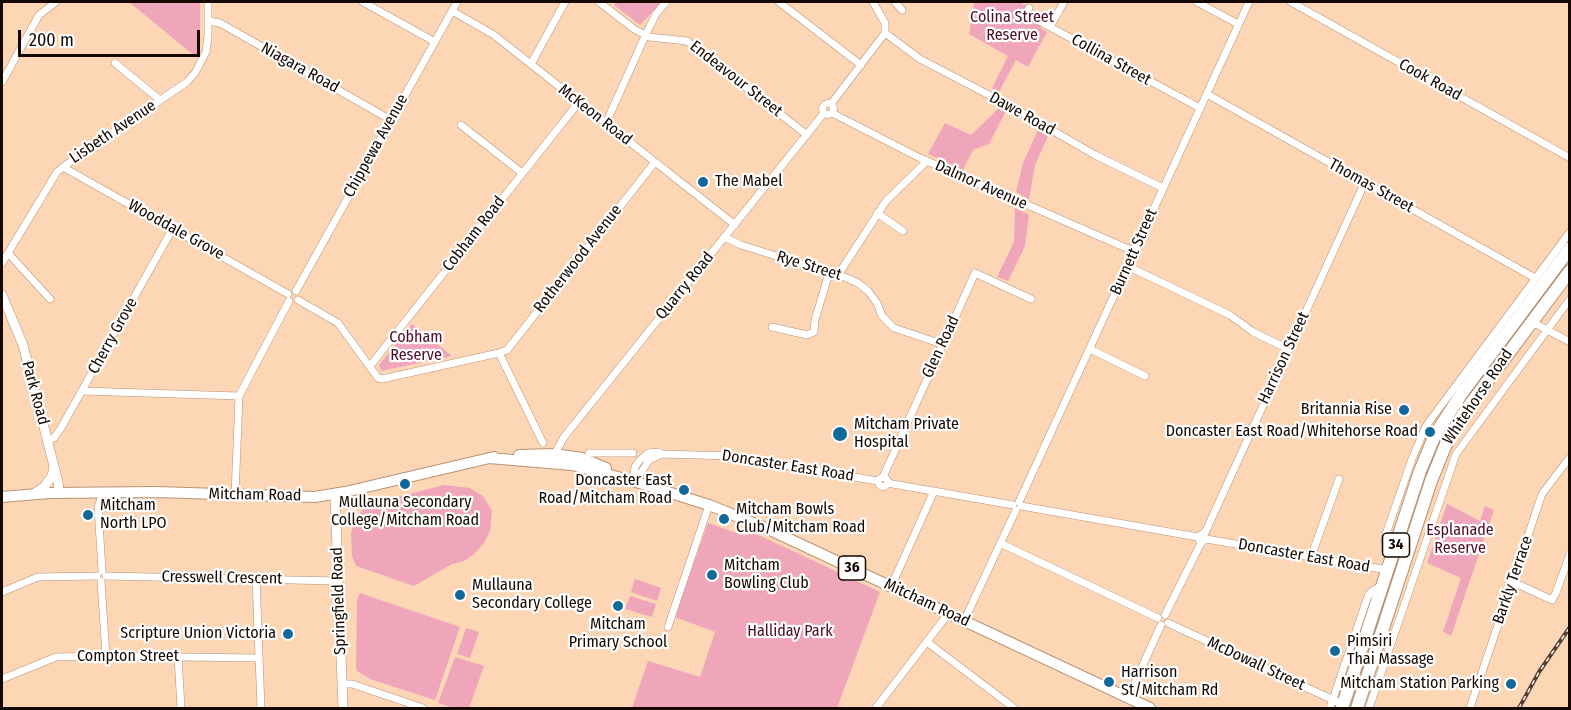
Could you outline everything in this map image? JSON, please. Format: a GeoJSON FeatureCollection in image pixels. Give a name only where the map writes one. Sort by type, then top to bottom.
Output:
{"type":"FeatureCollection","features":[{"type":"Feature","properties":{"kind":"highway","name":"Whitehorse Road"},"geometry":{"type":"LineString","coordinates":[[1340,704],[1383,585],[1420,471],[1440,426],[1569,248]]}},
{"type":"Feature","properties":{"kind":"highway","name":"Whitehorse Road"},"geometry":{"type":"LineString","coordinates":[[1360,705],[1431,481],[1448,439],[1466,410],[1569,271]]}},
{"type":"Feature","properties":{"kind":"highway","name":"Doncaster East Road"},"geometry":{"type":"LineString","coordinates":[[1388,570],[1401,573]]}},
{"type":"Feature","properties":{"kind":"main road","name":"Mitcham Road"},"geometry":{"type":"LineString","coordinates":[[2,497],[103,493],[315,497],[489,458],[582,458],[633,481]]}},
{"type":"Feature","properties":{"kind":"main road","name":"Mitcham Road"},"geometry":{"type":"LineString","coordinates":[[553,458],[710,505],[1150,708]]}},
{"type":"Feature","properties":{"kind":"main road","name":"Mitcham Road"},"geometry":{"type":"LineString","coordinates":[[2,504],[16,496]]}},
{"type":"Feature","properties":{"kind":"street"},"geometry":{"type":"LineString","coordinates":[[2,82],[39,15],[56,2]]}},
{"type":"Feature","properties":{"kind":"street","name":"Lisbeth Avenue"},"geometry":{"type":"LineString","coordinates":[[2,263],[49,184],[63,167],[187,82],[201,64],[206,52],[208,2]]}},
{"type":"Feature","properties":{"kind":"street"},"geometry":{"type":"LineString","coordinates":[[363,2],[435,42]]}},
{"type":"Feature","properties":{"kind":"street","name":"Chippewa Avenue"},"geometry":{"type":"LineString","coordinates":[[236,495],[239,396],[291,296],[457,2]]}},
{"type":"Feature","properties":{"kind":"street"},"geometry":{"type":"LineString","coordinates":[[531,64],[565,2]]}},
{"type":"Feature","properties":{"kind":"street","name":"Endeavour Street"},"geometry":{"type":"LineString","coordinates":[[599,2],[634,29],[655,38],[684,39],[807,135]]}},
{"type":"Feature","properties":{"kind":"street"},"geometry":{"type":"LineString","coordinates":[[606,123],[646,34],[656,14],[666,2]]}},
{"type":"Feature","properties":{"kind":"street"},"geometry":{"type":"LineString","coordinates":[[779,2],[861,65]]}},
{"type":"Feature","properties":{"kind":"street"},"geometry":{"type":"LineString","coordinates":[[873,2],[885,23],[885,33]]}},
{"type":"Feature","properties":{"kind":"street"},"geometry":{"type":"LineString","coordinates":[[895,2],[902,10]]}},
{"type":"Feature","properties":{"kind":"street"},"geometry":{"type":"LineString","coordinates":[[1050,27],[1064,2]]}},
{"type":"Feature","properties":{"kind":"street"},"geometry":{"type":"LineString","coordinates":[[1197,2],[1238,24]]}},
{"type":"Feature","properties":{"kind":"street","name":"Burnett Street"},"geometry":{"type":"LineString","coordinates":[[964,621],[1249,2]]}},
{"type":"Feature","properties":{"kind":"street","name":"Cook Road"},"geometry":{"type":"LineString","coordinates":[[1290,2],[1569,158]]}},
{"type":"Feature","properties":{"kind":"street","name":"Collina Street"},"geometry":{"type":"LineString","coordinates":[[1029,8],[1027,14],[1200,108]]}},
{"type":"Feature","properties":{"kind":"street","name":"McKeon Road"},"geometry":{"type":"LineString","coordinates":[[452,11],[494,35],[735,225]]}},
{"type":"Feature","properties":{"kind":"street","name":"Niagara Road"},"geometry":{"type":"LineString","coordinates":[[208,21],[220,23],[391,120]]}},
{"type":"Feature","properties":{"kind":"street","name":"Quarry Road"},"geometry":{"type":"LineString","coordinates":[[553,458],[564,436],[807,135],[824,113],[824,106],[831,104],[885,33]]}},
{"type":"Feature","properties":{"kind":"street","name":"Dawe Road"},"geometry":{"type":"LineString","coordinates":[[885,33],[920,59],[1012,106],[1095,155],[1163,188]]}},
{"type":"Feature","properties":{"kind":"street"},"geometry":{"type":"LineString","coordinates":[[115,63],[160,100]]}},
{"type":"Feature","properties":{"kind":"street","name":"Thomas Street"},"geometry":{"type":"LineString","coordinates":[[1207,94],[1535,278]]}},
{"type":"Feature","properties":{"kind":"street","name":"Cobham Road"},"geometry":{"type":"LineString","coordinates":[[370,366],[579,102]]}},
{"type":"Feature","properties":{"kind":"street"},"geometry":{"type":"LineString","coordinates":[[824,113],[832,114],[834,108],[831,104]]}},
{"type":"Feature","properties":{"kind":"street","name":"Dalmor Avenue"},"geometry":{"type":"LineString","coordinates":[[832,114],[927,161],[1133,251]]}},
{"type":"Feature","properties":{"kind":"street"},"geometry":{"type":"LineString","coordinates":[[461,125],[522,173]]}},
{"type":"Feature","properties":{"kind":"street"},"geometry":{"type":"LineString","coordinates":[[838,275],[886,201],[927,161]]}},
{"type":"Feature","properties":{"kind":"street","name":"Rotherwood Avenue"},"geometry":{"type":"LineString","coordinates":[[499,353],[507,350],[655,162]]}},
{"type":"Feature","properties":{"kind":"street","name":"Wooddale Grove"},"geometry":{"type":"LineString","coordinates":[[63,167],[291,296]]}},
{"type":"Feature","properties":{"kind":"street","name":"Harrison Street"},"geometry":{"type":"LineString","coordinates":[[1162,616],[1202,539],[1365,182]]}},
{"type":"Feature","properties":{"kind":"street"},"geometry":{"type":"LineString","coordinates":[[877,213],[903,231]]}},
{"type":"Feature","properties":{"kind":"street","name":"Cherry Grove"},"geometry":{"type":"LineString","coordinates":[[48,440],[57,435],[173,228]]}},
{"type":"Feature","properties":{"kind":"street","name":"Whitehorse Road"},"geometry":{"type":"LineString","coordinates":[[1393,555],[1385,543],[1386,534],[1422,433],[1438,408],[1569,232]]}},
{"type":"Feature","properties":{"kind":"street","name":"Rye Street"},"geometry":{"type":"LineString","coordinates":[[724,237],[741,245],[858,283],[868,291],[877,303],[882,316],[894,328],[942,344]]}},
{"type":"Feature","properties":{"kind":"street"},"geometry":{"type":"LineString","coordinates":[[8,253],[50,299]]}},
{"type":"Feature","properties":{"kind":"street"},"geometry":{"type":"LineString","coordinates":[[1127,266],[1230,315],[1252,332],[1288,349]]}},
{"type":"Feature","properties":{"kind":"street"},"geometry":{"type":"LineString","coordinates":[[772,327],[807,335],[814,332],[815,320],[829,273]]}},
{"type":"Feature","properties":{"kind":"street","name":"Glen Road"},"geometry":{"type":"LineString","coordinates":[[883,480],[975,273],[1031,299]]}},
{"type":"Feature","properties":{"kind":"street","name":"Park Road"},"geometry":{"type":"LineString","coordinates":[[2,295],[23,345],[48,440],[58,493]]}},
{"type":"Feature","properties":{"kind":"street"},"geometry":{"type":"LineString","coordinates":[[291,296],[293,303],[298,300],[335,321],[378,378],[499,353],[543,443]]}},
{"type":"Feature","properties":{"kind":"street","name":"Whitehorse Road"},"geometry":{"type":"LineString","coordinates":[[1369,708],[1456,454],[1569,299]]}},
{"type":"Feature","properties":{"kind":"street"},"geometry":{"type":"LineString","coordinates":[[1532,322],[1569,342]]}},
{"type":"Feature","properties":{"kind":"street"},"geometry":{"type":"LineString","coordinates":[[1090,349],[1145,376]]}},
{"type":"Feature","properties":{"kind":"street"},"geometry":{"type":"LineString","coordinates":[[82,391],[239,396]]}},
{"type":"Feature","properties":{"kind":"street"},"geometry":{"type":"LineString","coordinates":[[590,453],[633,453]]}},
{"type":"Feature","properties":{"kind":"street","name":"Doncaster East Road"},"geometry":{"type":"LineString","coordinates":[[633,481],[635,467],[648,453],[731,456],[883,480],[1202,539],[1388,570]]}},
{"type":"Feature","properties":{"kind":"street"},"geometry":{"type":"LineString","coordinates":[[609,469],[609,461],[615,454]]}},
{"type":"Feature","properties":{"kind":"street","name":"Barkly Terrace"},"geometry":{"type":"LineString","coordinates":[[1470,708],[1542,494],[1569,457]]}},
{"type":"Feature","properties":{"kind":"street"},"geometry":{"type":"LineString","coordinates":[[35,494],[44,488],[52,476],[54,467]]}},
{"type":"Feature","properties":{"kind":"street"},"geometry":{"type":"LineString","coordinates":[[1311,557],[1339,479]]}},
{"type":"Feature","properties":{"kind":"street"},"geometry":{"type":"LineString","coordinates":[[891,587],[934,491]]}},
{"type":"Feature","properties":{"kind":"street"},"geometry":{"type":"LineString","coordinates":[[103,493],[98,507],[106,656]]}},
{"type":"Feature","properties":{"kind":"street","name":"Springfield Road"},"geometry":{"type":"LineString","coordinates":[[335,494],[344,708]]}},
{"type":"Feature","properties":{"kind":"street"},"geometry":{"type":"LineString","coordinates":[[668,627],[710,505]]}},
{"type":"Feature","properties":{"kind":"street"},"geometry":{"type":"LineString","coordinates":[[1000,543],[1168,617],[1128,698]]}},
{"type":"Feature","properties":{"kind":"street"},"geometry":{"type":"LineString","coordinates":[[1513,582],[1552,600],[1569,554]]}},
{"type":"Feature","properties":{"kind":"street","name":"Cresswell Crescent"},"geometry":{"type":"LineString","coordinates":[[2,592],[38,577],[338,580]]}},
{"type":"Feature","properties":{"kind":"street"},"geometry":{"type":"LineString","coordinates":[[256,578],[261,708]]}},
{"type":"Feature","properties":{"kind":"street"},"geometry":{"type":"LineString","coordinates":[[876,708],[948,614]]}},
{"type":"Feature","properties":{"kind":"street","name":"McDowall Street"},"geometry":{"type":"LineString","coordinates":[[1165,624],[1340,704]]}},
{"type":"Feature","properties":{"kind":"street"},"geometry":{"type":"LineString","coordinates":[[927,642],[1014,708]]}},
{"type":"Feature","properties":{"kind":"street","name":"Compton Street"},"geometry":{"type":"LineString","coordinates":[[2,679],[56,657],[258,658]]}},
{"type":"Feature","properties":{"kind":"street"},"geometry":{"type":"LineString","coordinates":[[178,657],[180,708]]}},
{"type":"Feature","properties":{"kind":"street"},"geometry":{"type":"LineString","coordinates":[[342,684],[352,684],[423,708]]}},
{"type":"Feature","properties":{"kind":"street","name":"Whitehorse Road"},"geometry":{"type":"LineString","coordinates":[[1330,708],[1340,704]]}},
{"type":"Feature","properties":{"kind":"green space"},"geometry":{"type":"Polygon","coordinates":[[[129,2],[200,2],[200,49],[196,57],[129,2]]]}},
{"type":"Feature","properties":{"kind":"green space"},"geometry":{"type":"Polygon","coordinates":[[[616,2],[662,2],[640,25],[614,5],[616,2]]]}},
{"type":"Feature","properties":{"kind":"green space","name":"Colina Street Reserve"},"geometry":{"type":"Polygon","coordinates":[[[974,2],[1019,2],[1046,16],[1040,28],[1047,32],[1028,67],[1016,60],[999,92],[992,88],[1008,56],[969,34],[974,2]]]}},
{"type":"Feature","properties":{"kind":"green space"},"geometry":{"type":"Polygon","coordinates":[[[999,108],[1006,111],[989,144],[973,150],[963,170],[928,154],[945,123],[971,135],[999,108]]]}},
{"type":"Feature","properties":{"kind":"green space"},"geometry":{"type":"Polygon","coordinates":[[[1038,130],[1048,136],[1035,165],[1029,199],[1016,192],[1023,163],[1038,130]]]}},
{"type":"Feature","properties":{"kind":"green space"},"geometry":{"type":"Polygon","coordinates":[[[1015,208],[1029,215],[1025,246],[1008,281],[997,277],[1014,242],[1015,208]]]}},
{"type":"Feature","properties":{"kind":"green space","name":"Cobham Reserve"},"geometry":{"type":"Polygon","coordinates":[[[412,324],[452,356],[381,371],[379,365],[412,324]]]}},
{"type":"Feature","properties":{"kind":"green space"},"geometry":{"type":"Polygon","coordinates":[[[444,485],[470,488],[483,496],[492,511],[490,531],[484,543],[474,554],[414,586],[356,566],[352,556],[351,533],[362,510],[371,504],[444,485]]]}},
{"type":"Feature","properties":{"kind":"green space","name":"Esplanade Reserve"},"geometry":{"type":"Polygon","coordinates":[[[1447,504],[1480,521],[1485,506],[1494,510],[1451,636],[1443,632],[1461,578],[1427,563],[1447,504]]]}},
{"type":"Feature","properties":{"kind":"green space","name":"Halliday Park"},"geometry":{"type":"Polygon","coordinates":[[[708,523],[745,536],[748,530],[880,592],[837,708],[632,708],[648,661],[700,677],[715,632],[675,617],[708,523]]]}},
{"type":"Feature","properties":{"kind":"green space"},"geometry":{"type":"Polygon","coordinates":[[[635,579],[661,588],[657,601],[631,592],[635,579]]]}},
{"type":"Feature","properties":{"kind":"green space"},"geometry":{"type":"Polygon","coordinates":[[[360,593],[460,627],[435,700],[370,679],[357,671],[357,600],[360,593]]]}},
{"type":"Feature","properties":{"kind":"green space"},"geometry":{"type":"Polygon","coordinates":[[[630,596],[656,604],[652,617],[625,609],[630,596]]]}},
{"type":"Feature","properties":{"kind":"green space"},"geometry":{"type":"Polygon","coordinates":[[[466,628],[479,632],[470,658],[457,654],[466,628]]]}},
{"type":"Feature","properties":{"kind":"green space"},"geometry":{"type":"Polygon","coordinates":[[[455,657],[484,666],[469,708],[454,708],[438,703],[455,657]]]}},
{"type":"Feature","properties":{"kind":"railway"},"geometry":{"type":"LineString","coordinates":[[1519,708],[1539,672],[1570,627]]}},
{"type":"Feature","properties":{"kind":"place","name":"The Mabel"},"geometry":{"type":"Point","coordinates":[703,182]}},
{"type":"Feature","properties":{"kind":"place","name":"Britannia Rise"},"geometry":{"type":"Point","coordinates":[1404,410]}},
{"type":"Feature","properties":{"kind":"place","name":"Doncaster East Road/Whitehorse Road"},"geometry":{"type":"Point","coordinates":[1430,432]}},
{"type":"Feature","properties":{"kind":"place","name":"Mitcham Private Hospital"},"geometry":{"type":"Point","coordinates":[840,434]}},
{"type":"Feature","properties":{"kind":"place","name":"Mullauna Secondary College/Mitcham Road"},"geometry":{"type":"Point","coordinates":[405,484]}},
{"type":"Feature","properties":{"kind":"place","name":"Doncaster East Road/Mitcham Road"},"geometry":{"type":"Point","coordinates":[684,490]}},
{"type":"Feature","properties":{"kind":"place","name":"Mitcham North LPO"},"geometry":{"type":"Point","coordinates":[88,515]}},
{"type":"Feature","properties":{"kind":"place","name":"Mitcham Bowls Club/Mitcham Road"},"geometry":{"type":"Point","coordinates":[724,519]}},
{"type":"Feature","properties":{"kind":"place","name":"Mitcham Bowling Club"},"geometry":{"type":"Point","coordinates":[712,575]}},
{"type":"Feature","properties":{"kind":"place","name":"Mullauna Secondary College"},"geometry":{"type":"Point","coordinates":[460,595]}},
{"type":"Feature","properties":{"kind":"place","name":"Mitcham Primary School"},"geometry":{"type":"Point","coordinates":[618,606]}},
{"type":"Feature","properties":{"kind":"place","name":"Scripture Union Victoria"},"geometry":{"type":"Point","coordinates":[288,634]}},
{"type":"Feature","properties":{"kind":"place","name":"Pimsiri Thai Massage"},"geometry":{"type":"Point","coordinates":[1335,651]}},
{"type":"Feature","properties":{"kind":"place","name":"Harrison St/Mitcham Rd"},"geometry":{"type":"Point","coordinates":[1109,682]}},
{"type":"Feature","properties":{"kind":"place","name":"Mitcham Station Parking"},"geometry":{"type":"Point","coordinates":[1511,684]}}]}
